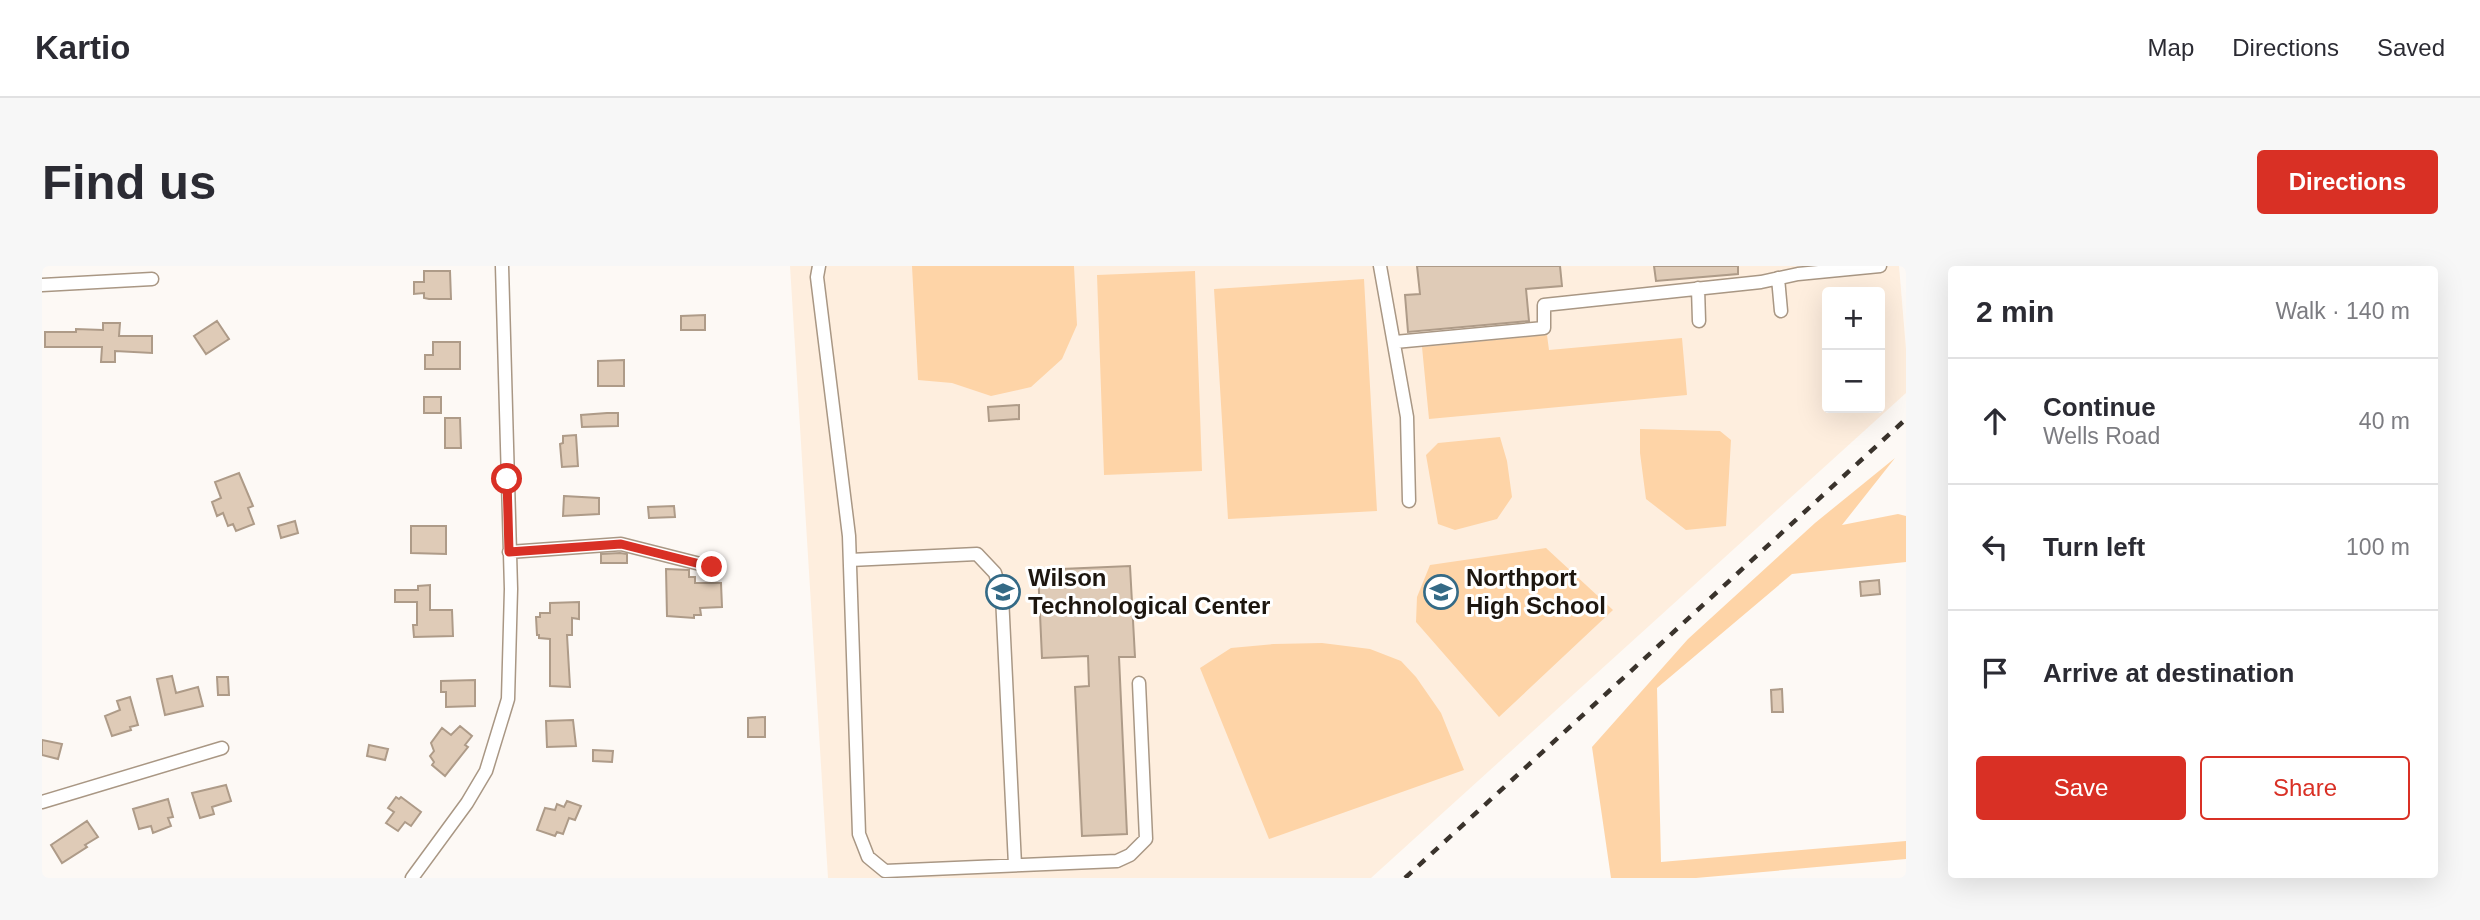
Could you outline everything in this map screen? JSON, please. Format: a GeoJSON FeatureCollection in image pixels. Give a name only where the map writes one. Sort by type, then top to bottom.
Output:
{"type":"FeatureCollection","features":[{"type":"Feature","properties":{"kind":"street"},"geometry":{"type":"LineString","coordinates":[[412,878],[467,803],[486,771],[498,739],[508,699],[509,552],[502,266]]}},
{"type":"Feature","properties":{"kind":"street"},"geometry":{"type":"LineString","coordinates":[[819,266],[817,277],[849,536],[859,834],[868,858],[885,871],[1117,862],[1130,855],[1146,839],[1139,683]]}},
{"type":"Feature","properties":{"kind":"street"},"geometry":{"type":"LineString","coordinates":[[1380,266],[1407,418],[1409,501]]}},
{"type":"Feature","properties":{"kind":"street"},"geometry":{"type":"LineString","coordinates":[[1395,342],[1544,328],[1544,305],[1880,266]]}},
{"type":"Feature","properties":{"kind":"street"},"geometry":{"type":"LineString","coordinates":[[1778,278],[1781,311]]}},
{"type":"Feature","properties":{"kind":"street"},"geometry":{"type":"LineString","coordinates":[[42,285],[152,279]]}},
{"type":"Feature","properties":{"kind":"street"},"geometry":{"type":"LineString","coordinates":[[1698,288],[1699,321]]}},
{"type":"Feature","properties":{"kind":"street"},"geometry":{"type":"LineString","coordinates":[[509,552],[621,544],[712,567]]}},
{"type":"Feature","properties":{"kind":"street"},"geometry":{"type":"LineString","coordinates":[[849,561],[977,554],[995,573],[1002,596],[1015,866]]}},
{"type":"Feature","properties":{"kind":"street"},"geometry":{"type":"LineString","coordinates":[[42,802],[222,748]]}},
{"type":"Feature","properties":{"kind":"shaded area","name":"Northport High School"},"geometry":{"type":"Polygon","coordinates":[[[790,266],[1899,266],[1906,349],[1906,393],[1885,412],[1885,287],[1822,287],[1822,413],[1884,413],[1371,878],[828,878],[790,266]]]}},
{"type":"Feature","properties":{"kind":"shaded area"},"geometry":{"type":"Polygon","coordinates":[[[912,266],[1074,266],[1077,325],[1062,359],[1031,387],[991,396],[952,383],[918,380],[912,266]]]}},
{"type":"Feature","properties":{"kind":"shaded area"},"geometry":{"type":"Polygon","coordinates":[[[1195,271],[1202,471],[1104,475],[1097,275],[1195,271]]]}},
{"type":"Feature","properties":{"kind":"shaded area"},"geometry":{"type":"Polygon","coordinates":[[[1364,279],[1377,511],[1228,519],[1214,289],[1364,279]]]}},
{"type":"Feature","properties":{"kind":"shaded area"},"geometry":{"type":"Polygon","coordinates":[[[1547,335],[1549,350],[1682,338],[1687,395],[1429,419],[1422,347],[1547,335]]]}},
{"type":"Feature","properties":{"kind":"shaded area"},"geometry":{"type":"Polygon","coordinates":[[[1640,429],[1720,431],[1731,440],[1726,526],[1686,530],[1646,499],[1640,429]]]}},
{"type":"Feature","properties":{"kind":"shaded area"},"geometry":{"type":"Polygon","coordinates":[[[1500,437],[1507,461],[1512,497],[1497,519],[1455,530],[1438,524],[1426,455],[1438,443],[1500,437]]]}},
{"type":"Feature","properties":{"kind":"shaded area"},"geometry":{"type":"Polygon","coordinates":[[[1895,458],[1842,525],[1898,514],[1906,516],[1906,562],[1792,574],[1657,688],[1661,862],[1906,841],[1906,859],[1696,878],[1611,878],[1592,747],[1688,639],[1815,523],[1895,458]]]}},
{"type":"Feature","properties":{"kind":"shaded area"},"geometry":{"type":"Polygon","coordinates":[[[1546,548],[1613,610],[1499,717],[1416,622],[1417,597],[1430,565],[1546,548]]]}},
{"type":"Feature","properties":{"kind":"shaded area"},"geometry":{"type":"Polygon","coordinates":[[[1322,643],[1370,649],[1401,661],[1416,677],[1441,713],[1464,770],[1269,839],[1200,668],[1231,648],[1322,643]]]}},
{"type":"Feature","properties":{"kind":"building"},"geometry":{"type":"Polygon","coordinates":[[[1417,266],[1560,266],[1562,286],[1526,289],[1529,321],[1408,332],[1405,295],[1420,294],[1417,266]]]}},
{"type":"Feature","properties":{"kind":"building"},"geometry":{"type":"Polygon","coordinates":[[[1654,266],[1738,266],[1738,274],[1656,281],[1654,266]]]}},
{"type":"Feature","properties":{"kind":"building"},"geometry":{"type":"Polygon","coordinates":[[[424,271],[450,271],[451,299],[429,299],[424,298],[424,293],[414,294],[414,282],[424,282],[424,271]]]}},
{"type":"Feature","properties":{"kind":"building"},"geometry":{"type":"Polygon","coordinates":[[[705,315],[705,330],[681,330],[681,316],[705,315]]]}},
{"type":"Feature","properties":{"kind":"building"},"geometry":{"type":"Polygon","coordinates":[[[217,321],[229,339],[206,354],[194,336],[217,321]]]}},
{"type":"Feature","properties":{"kind":"building"},"geometry":{"type":"Polygon","coordinates":[[[103,323],[120,323],[119,336],[152,336],[152,353],[115,351],[115,362],[101,362],[102,347],[45,347],[45,332],[103,330],[103,323]]]}},
{"type":"Feature","properties":{"kind":"building"},"geometry":{"type":"Polygon","coordinates":[[[433,342],[460,342],[460,369],[425,369],[425,355],[433,355],[433,342]]]}},
{"type":"Feature","properties":{"kind":"building"},"geometry":{"type":"Polygon","coordinates":[[[624,360],[624,386],[598,386],[598,361],[624,360]]]}},
{"type":"Feature","properties":{"kind":"building"},"geometry":{"type":"Polygon","coordinates":[[[424,397],[441,397],[441,413],[424,413],[424,397]]]}},
{"type":"Feature","properties":{"kind":"building"},"geometry":{"type":"Polygon","coordinates":[[[1019,405],[1019,419],[989,421],[988,407],[1019,405]]]}},
{"type":"Feature","properties":{"kind":"building"},"geometry":{"type":"Polygon","coordinates":[[[618,413],[618,426],[582,427],[581,415],[618,413]]]}},
{"type":"Feature","properties":{"kind":"building"},"geometry":{"type":"Polygon","coordinates":[[[445,418],[460,418],[461,448],[445,448],[445,418]]]}},
{"type":"Feature","properties":{"kind":"building"},"geometry":{"type":"Polygon","coordinates":[[[576,435],[578,466],[562,467],[560,444],[563,443],[563,436],[576,435]]]}},
{"type":"Feature","properties":{"kind":"building"},"geometry":{"type":"Polygon","coordinates":[[[239,473],[253,506],[248,508],[254,524],[236,531],[233,524],[228,526],[223,513],[217,516],[212,502],[221,498],[215,482],[239,473]]]}},
{"type":"Feature","properties":{"kind":"building"},"geometry":{"type":"Polygon","coordinates":[[[564,496],[599,498],[599,514],[563,516],[564,496]]]}},
{"type":"Feature","properties":{"kind":"building"},"geometry":{"type":"Polygon","coordinates":[[[674,506],[675,517],[649,518],[648,507],[674,506]]]}},
{"type":"Feature","properties":{"kind":"building"},"geometry":{"type":"Polygon","coordinates":[[[295,521],[298,533],[281,538],[278,526],[295,521]]]}},
{"type":"Feature","properties":{"kind":"building"},"geometry":{"type":"Polygon","coordinates":[[[411,526],[446,526],[446,554],[411,553],[411,526]]]}},
{"type":"Feature","properties":{"kind":"building"},"geometry":{"type":"Polygon","coordinates":[[[601,554],[627,554],[627,563],[601,563],[601,554]]]}},
{"type":"Feature","properties":{"kind":"building"},"geometry":{"type":"Polygon","coordinates":[[[1130,566],[1135,657],[1119,657],[1127,834],[1082,836],[1075,687],[1089,686],[1088,656],[1042,658],[1038,570],[1130,566]]]}},
{"type":"Feature","properties":{"kind":"building"},"geometry":{"type":"Polygon","coordinates":[[[666,569],[689,570],[689,577],[695,577],[695,583],[721,583],[722,607],[700,608],[701,615],[694,615],[694,618],[667,616],[666,569]]]}},
{"type":"Feature","properties":{"kind":"building"},"geometry":{"type":"Polygon","coordinates":[[[1879,580],[1880,594],[1861,596],[1860,582],[1879,580]]]}},
{"type":"Feature","properties":{"kind":"building"},"geometry":{"type":"Polygon","coordinates":[[[430,585],[430,610],[452,610],[453,636],[414,637],[417,602],[395,602],[395,590],[418,590],[418,586],[430,585]]]}},
{"type":"Feature","properties":{"kind":"building"},"geometry":{"type":"Polygon","coordinates":[[[579,602],[579,619],[572,618],[572,635],[567,635],[570,687],[550,686],[550,639],[539,638],[537,635],[536,617],[540,617],[540,613],[550,613],[550,603],[579,602]]]}},
{"type":"Feature","properties":{"kind":"building"},"geometry":{"type":"Polygon","coordinates":[[[172,676],[176,693],[198,687],[203,706],[165,715],[157,679],[172,676]]]}},
{"type":"Feature","properties":{"kind":"building"},"geometry":{"type":"Polygon","coordinates":[[[217,677],[228,677],[229,695],[218,695],[217,677]]]}},
{"type":"Feature","properties":{"kind":"building"},"geometry":{"type":"Polygon","coordinates":[[[475,680],[475,706],[446,707],[446,692],[441,692],[441,681],[475,680]]]}},
{"type":"Feature","properties":{"kind":"building"},"geometry":{"type":"Polygon","coordinates":[[[1782,689],[1783,712],[1772,712],[1771,690],[1782,689]]]}},
{"type":"Feature","properties":{"kind":"building"},"geometry":{"type":"Polygon","coordinates":[[[130,697],[138,725],[112,736],[105,716],[120,710],[117,701],[130,697]]]}},
{"type":"Feature","properties":{"kind":"building"},"geometry":{"type":"Polygon","coordinates":[[[765,717],[765,737],[748,737],[748,718],[765,717]]]}},
{"type":"Feature","properties":{"kind":"building"},"geometry":{"type":"Polygon","coordinates":[[[573,720],[576,746],[547,747],[546,721],[573,720]]]}},
{"type":"Feature","properties":{"kind":"building"},"geometry":{"type":"Polygon","coordinates":[[[460,726],[472,736],[465,745],[468,747],[445,776],[432,765],[434,762],[430,756],[434,751],[431,743],[442,728],[451,735],[460,726]]]}},
{"type":"Feature","properties":{"kind":"building"},"geometry":{"type":"Polygon","coordinates":[[[42,740],[62,744],[58,759],[42,755],[42,740]]]}},
{"type":"Feature","properties":{"kind":"building"},"geometry":{"type":"Polygon","coordinates":[[[369,745],[388,749],[385,760],[367,756],[369,745]]]}},
{"type":"Feature","properties":{"kind":"building"},"geometry":{"type":"Polygon","coordinates":[[[593,750],[613,751],[612,762],[593,761],[593,750]]]}},
{"type":"Feature","properties":{"kind":"building"},"geometry":{"type":"Polygon","coordinates":[[[226,785],[231,801],[212,807],[214,814],[200,818],[192,793],[226,785]]]}},
{"type":"Feature","properties":{"kind":"building"},"geometry":{"type":"Polygon","coordinates":[[[396,797],[401,797],[421,812],[411,826],[405,822],[398,831],[386,823],[394,812],[388,808],[396,797]]]}},
{"type":"Feature","properties":{"kind":"building"},"geometry":{"type":"Polygon","coordinates":[[[168,799],[173,817],[168,818],[171,826],[153,833],[151,826],[139,829],[133,809],[168,799]]]}},
{"type":"Feature","properties":{"kind":"building"},"geometry":{"type":"Polygon","coordinates":[[[567,801],[581,806],[575,820],[569,818],[563,834],[557,832],[555,836],[537,830],[545,808],[555,810],[557,804],[564,807],[567,801]]]}},
{"type":"Feature","properties":{"kind":"building"},"geometry":{"type":"Polygon","coordinates":[[[87,821],[98,837],[62,863],[51,845],[87,821]]]}},
{"type":"Feature","properties":{"kind":"railway"},"geometry":{"type":"LineString","coordinates":[[1405,878],[1906,419]]}},
{"type":"Feature","properties":{"kind":"place","name":"Wilson Technological Center"},"geometry":{"type":"Point","coordinates":[1003,592]}},
{"type":"Feature","properties":{"kind":"place","name":"Northport High School"},"geometry":{"type":"Point","coordinates":[1441,592]}},
{"type":"Feature","properties":{"kind":"route"},"geometry":{"type":"LineString","coordinates":[[507,479],[509,552],[621,544],[634,545],[659,555],[712,567]]}}]}
